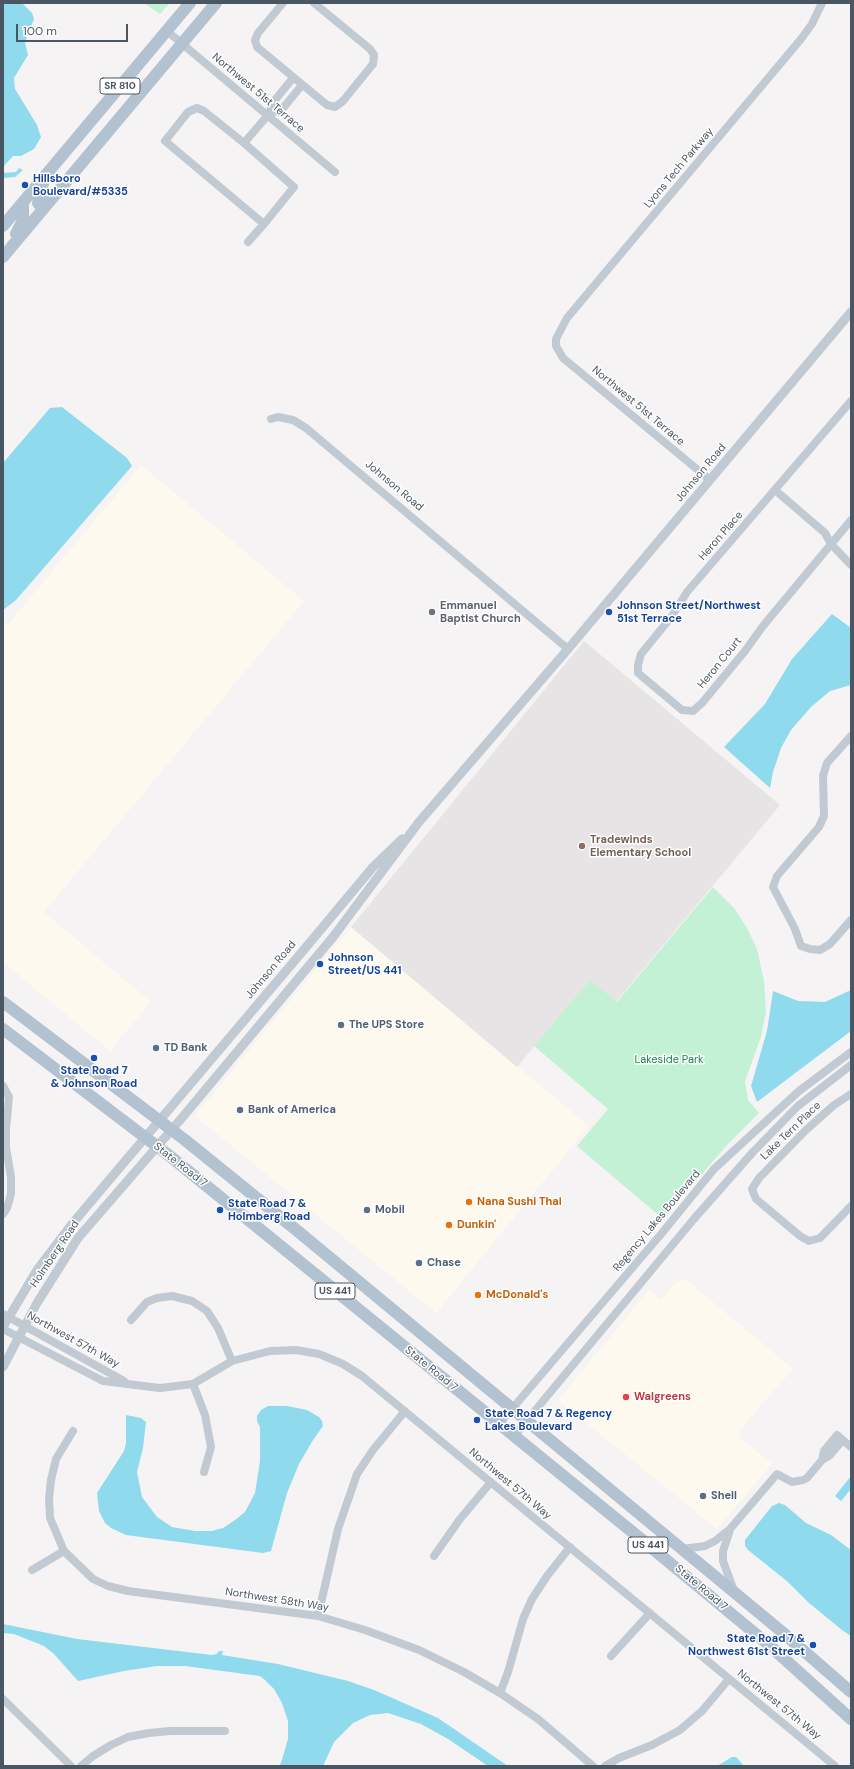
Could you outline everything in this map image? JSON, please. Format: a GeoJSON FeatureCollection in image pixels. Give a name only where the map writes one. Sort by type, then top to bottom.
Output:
{"type":"FeatureCollection","features":[{"type":"Feature","properties":{"kind":"main road","name":"SR 810"},"geometry":{"type":"LineString","coordinates":[[3,226],[190,3]]}},
{"type":"Feature","properties":{"kind":"main road","name":"SR 810"},"geometry":{"type":"LineString","coordinates":[[3,257],[216,3]]}},
{"type":"Feature","properties":{"kind":"main road"},"geometry":{"type":"LineString","coordinates":[[43,209],[39,206],[39,197],[46,174]]}},
{"type":"Feature","properties":{"kind":"main road"},"geometry":{"type":"LineString","coordinates":[[3,254],[21,226],[24,216],[23,202]]}},
{"type":"Feature","properties":{"kind":"main road","name":"State Road 7"},"geometry":{"type":"LineString","coordinates":[[3,1002],[160,1121],[349,1273],[734,1592],[851,1692]]}},
{"type":"Feature","properties":{"kind":"main road","name":"State Road 7"},"geometry":{"type":"LineString","coordinates":[[3,1029],[157,1146],[710,1595],[769,1645],[851,1719]]}},
{"type":"Feature","properties":{"kind":"main road"},"geometry":{"type":"LineString","coordinates":[[830,1699],[851,1711]]}},
{"type":"Feature","properties":{"kind":"street"},"geometry":{"type":"LineString","coordinates":[[283,3],[258,33],[255,40],[257,47],[327,105],[335,107],[342,101],[373,64],[374,55],[370,49],[314,3]]}},
{"type":"Feature","properties":{"kind":"street","name":"Lyons Tech Parkway"},"geometry":{"type":"LineString","coordinates":[[556,346],[556,339],[559,331],[567,318],[801,38],[812,24],[822,3]]}},
{"type":"Feature","properties":{"kind":"street","name":"Northwest 51st Terrace"},"geometry":{"type":"LineString","coordinates":[[167,31],[335,172]]}},
{"type":"Feature","properties":{"kind":"street"},"geometry":{"type":"LineString","coordinates":[[244,143],[268,115],[275,100],[293,78]]}},
{"type":"Feature","properties":{"kind":"street"},"geometry":{"type":"LineString","coordinates":[[268,115],[284,107],[302,85]]}},
{"type":"Feature","properties":{"kind":"street"},"geometry":{"type":"LineString","coordinates":[[248,242],[264,224],[294,187],[244,143],[204,111],[197,108],[188,112],[165,141],[264,224]]}},
{"type":"Feature","properties":{"kind":"street","name":"Johnson Road"},"geometry":{"type":"LineString","coordinates":[[157,1146],[346,921],[419,822],[568,649],[851,312]]}},
{"type":"Feature","properties":{"kind":"street","name":"Northwest 51st Terrace"},"geometry":{"type":"LineString","coordinates":[[556,346],[563,358],[710,480]]}},
{"type":"Feature","properties":{"kind":"street","name":"Heron Place"},"geometry":{"type":"LineString","coordinates":[[658,691],[638,673],[638,665],[641,654],[672,616],[687,592],[851,401]]}},
{"type":"Feature","properties":{"kind":"street","name":"Johnson Road"},"geometry":{"type":"LineString","coordinates":[[271,419],[278,417],[290,419],[306,428],[568,649]]}},
{"type":"Feature","properties":{"kind":"street"},"geometry":{"type":"LineString","coordinates":[[776,490],[825,533],[831,544],[851,566]]}},
{"type":"Feature","properties":{"kind":"street","name":"Heron Court"},"geometry":{"type":"LineString","coordinates":[[658,691],[682,710],[693,711],[702,703],[745,651],[763,626],[851,520]]}},
{"type":"Feature","properties":{"kind":"street"},"geometry":{"type":"LineString","coordinates":[[851,736],[826,763],[823,776],[824,816],[819,828],[777,876],[773,887],[795,928],[801,946],[820,950],[830,944],[851,920]]}},
{"type":"Feature","properties":{"kind":"street","name":"Johnson Road"},"geometry":{"type":"LineString","coordinates":[[146,1138],[373,867],[419,822]]}},
{"type":"Feature","properties":{"kind":"street"},"geometry":{"type":"LineString","coordinates":[[346,921],[346,912],[368,884],[372,877],[373,867]]}},
{"type":"Feature","properties":{"kind":"street","name":"Regency Lakes Boulevard"},"geometry":{"type":"LineString","coordinates":[[499,1424],[619,1284],[714,1169],[799,1091],[851,1052]]}},
{"type":"Feature","properties":{"kind":"street"},"geometry":{"type":"LineString","coordinates":[[514,1436],[693,1220],[752,1152],[798,1106],[851,1065]]}},
{"type":"Feature","properties":{"kind":"street"},"geometry":{"type":"LineString","coordinates":[[3,1086],[9,1097],[6,1148],[11,1177],[11,1194],[7,1208],[3,1214]]}},
{"type":"Feature","properties":{"kind":"street","name":"Lake Tern Place"},"geometry":{"type":"LineString","coordinates":[[851,1094],[834,1106],[806,1130],[759,1178],[752,1189],[756,1199],[800,1236],[809,1241],[820,1238],[851,1206]]}},
{"type":"Feature","properties":{"kind":"street","name":"Holmberg Road"},"geometry":{"type":"LineString","coordinates":[[3,1328],[6,1315],[54,1247],[146,1138]]}},
{"type":"Feature","properties":{"kind":"street","name":"Holmberg Road"},"geometry":{"type":"LineString","coordinates":[[3,1367],[24,1326],[78,1238],[157,1146]]}},
{"type":"Feature","properties":{"kind":"street"},"geometry":{"type":"LineString","coordinates":[[132,1320],[147,1302],[157,1298],[172,1296],[192,1301],[207,1312],[218,1328],[232,1361]]}},
{"type":"Feature","properties":{"kind":"street","name":"Northwest 57th Way"},"geometry":{"type":"LineString","coordinates":[[6,1315],[128,1384]]}},
{"type":"Feature","properties":{"kind":"street","name":"Northwest 57th Way"},"geometry":{"type":"LineString","coordinates":[[3,1328],[103,1381],[160,1388],[193,1384],[232,1361],[270,1351],[296,1350],[319,1354],[343,1364],[362,1376],[405,1411],[832,1765]]}},
{"type":"Feature","properties":{"kind":"street"},"geometry":{"type":"LineString","coordinates":[[193,1384],[205,1415],[211,1447],[204,1472]]}},
{"type":"Feature","properties":{"kind":"street"},"geometry":{"type":"LineString","coordinates":[[318,1616],[338,1529],[357,1474],[373,1450],[405,1411]]}},
{"type":"Feature","properties":{"kind":"street","name":"Northwest 58th Way"},"geometry":{"type":"LineString","coordinates":[[73,1431],[56,1459],[51,1480],[49,1499],[50,1518],[57,1538],[64,1550],[94,1579],[108,1586],[128,1591],[318,1616],[365,1630],[420,1650],[464,1672],[500,1693],[538,1719],[593,1766]]}},
{"type":"Feature","properties":{"kind":"street"},"geometry":{"type":"LineString","coordinates":[[682,1549],[705,1546],[730,1529],[777,1474],[792,1482],[803,1480],[807,1478],[822,1460],[824,1451],[840,1438],[851,1447]]}},
{"type":"Feature","properties":{"kind":"street"},"geometry":{"type":"LineString","coordinates":[[434,1556],[460,1519],[491,1482]]}},
{"type":"Feature","properties":{"kind":"street"},"geometry":{"type":"LineString","coordinates":[[730,1529],[723,1551],[723,1561],[734,1592]]}},
{"type":"Feature","properties":{"kind":"street"},"geometry":{"type":"LineString","coordinates":[[500,1693],[532,1599],[547,1576],[570,1547]]}},
{"type":"Feature","properties":{"kind":"street"},"geometry":{"type":"LineString","coordinates":[[32,1570],[64,1550]]}},
{"type":"Feature","properties":{"kind":"street"},"geometry":{"type":"LineString","coordinates":[[611,1656],[650,1613]]}},
{"type":"Feature","properties":{"kind":"street"},"geometry":{"type":"LineString","coordinates":[[605,1766],[619,1758],[652,1745],[680,1730],[702,1711],[729,1679]]}},
{"type":"Feature","properties":{"kind":"street"},"geometry":{"type":"LineString","coordinates":[[3,1699],[71,1766]]}},
{"type":"Feature","properties":{"kind":"street"},"geometry":{"type":"LineString","coordinates":[[82,1766],[93,1756],[128,1737],[170,1731],[225,1731]]}},
{"type":"Feature","properties":{"kind":"shaded area"},"geometry":{"type":"Polygon","coordinates":[[[141,465],[304,601],[44,912],[151,1002],[110,1051],[3,962],[3,623],[9,623],[141,465]]]}},
{"type":"Feature","properties":{"kind":"shaded area","name":"Tradewinds Elementary School"},"geometry":{"type":"Polygon","coordinates":[[[584,641],[780,805],[616,1002],[590,980],[517,1067],[351,927],[584,641]]]}},
{"type":"Feature","properties":{"kind":"shaded area"},"geometry":{"type":"Polygon","coordinates":[[[351,927],[589,1126],[436,1313],[195,1116],[351,927]]]}},
{"type":"Feature","properties":{"kind":"shaded area"},"geometry":{"type":"Polygon","coordinates":[[[681,1280],[688,1281],[793,1369],[740,1430],[739,1437],[772,1464],[717,1529],[558,1400],[649,1290],[661,1300],[675,1283],[681,1280]]]}},
{"type":"Feature","properties":{"kind":"green space"},"geometry":{"type":"Polygon","coordinates":[[[144,3],[170,3],[160,14],[144,3]]]}},
{"type":"Feature","properties":{"kind":"green space","name":"Lakeside Park"},"geometry":{"type":"Polygon","coordinates":[[[713,887],[734,908],[747,928],[757,949],[764,981],[766,1012],[761,1037],[745,1081],[748,1100],[759,1113],[727,1145],[663,1219],[577,1146],[608,1109],[534,1046],[590,980],[617,1002],[713,887]]]}},
{"type":"Feature","properties":{"kind":"water"},"geometry":{"type":"Polygon","coordinates":[[[3,3],[22,3],[32,13],[34,19],[25,42],[28,55],[14,78],[15,89],[37,125],[41,137],[34,149],[21,156],[13,156],[3,167],[3,3]]]}},
{"type":"Feature","properties":{"kind":"water"},"geometry":{"type":"Polygon","coordinates":[[[19,168],[23,170],[15,177],[3,178],[3,173],[16,172],[19,168]]]}},
{"type":"Feature","properties":{"kind":"water"},"geometry":{"type":"Polygon","coordinates":[[[62,407],[127,458],[132,466],[16,600],[3,610],[3,463],[50,408],[62,407]]]}},
{"type":"Feature","properties":{"kind":"water"},"geometry":{"type":"Polygon","coordinates":[[[832,614],[851,628],[851,685],[830,691],[811,707],[791,730],[781,748],[773,772],[770,788],[724,747],[765,704],[792,659],[832,614]]]}},
{"type":"Feature","properties":{"kind":"water"},"geometry":{"type":"Polygon","coordinates":[[[851,990],[851,1031],[757,1102],[751,1086],[767,1031],[773,991],[798,1001],[825,1002],[851,990]]]}},
{"type":"Feature","properties":{"kind":"water"},"geometry":{"type":"Polygon","coordinates":[[[268,1406],[287,1406],[307,1410],[319,1417],[323,1426],[299,1464],[287,1493],[271,1551],[263,1553],[126,1535],[111,1528],[105,1523],[99,1511],[97,1493],[124,1451],[126,1443],[126,1415],[141,1418],[146,1422],[143,1448],[137,1472],[142,1497],[157,1517],[172,1527],[195,1531],[212,1531],[223,1528],[245,1512],[255,1493],[260,1461],[260,1427],[257,1421],[257,1416],[261,1410],[268,1406]]]}},
{"type":"Feature","properties":{"kind":"water"},"geometry":{"type":"Polygon","coordinates":[[[851,1476],[851,1489],[841,1501],[835,1496],[851,1476]]]}},
{"type":"Feature","properties":{"kind":"water"},"geometry":{"type":"Polygon","coordinates":[[[779,1503],[785,1505],[806,1523],[831,1535],[851,1550],[851,1636],[809,1603],[788,1582],[745,1546],[745,1540],[772,1506],[779,1503]]]}},
{"type":"Feature","properties":{"kind":"water"},"geometry":{"type":"Polygon","coordinates":[[[3,1624],[77,1639],[212,1655],[217,1654],[219,1651],[223,1651],[222,1655],[278,1664],[348,1681],[374,1690],[438,1718],[508,1766],[488,1766],[448,1739],[421,1724],[388,1713],[370,1715],[353,1723],[334,1742],[323,1766],[279,1766],[288,1739],[288,1721],[282,1703],[274,1689],[260,1676],[185,1666],[157,1666],[124,1671],[78,1681],[54,1654],[44,1646],[14,1634],[3,1633],[3,1624]]]}},
{"type":"Feature","properties":{"kind":"water"},"geometry":{"type":"Polygon","coordinates":[[[732,1757],[736,1757],[744,1766],[717,1766],[732,1757]]]}},
{"type":"Feature","properties":{"kind":"place","name":"Hillsboro Boulevard/#5335"},"geometry":{"type":"Point","coordinates":[25,185]}},
{"type":"Feature","properties":{"kind":"place","name":"Emmanuel Baptist Church"},"geometry":{"type":"Point","coordinates":[432,612]}},
{"type":"Feature","properties":{"kind":"place","name":"Johnson Street/Northwest 51st Terrace"},"geometry":{"type":"Point","coordinates":[609,612]}},
{"type":"Feature","properties":{"kind":"place","name":"Tradewinds Elementary School"},"geometry":{"type":"Point","coordinates":[582,846]}},
{"type":"Feature","properties":{"kind":"place","name":"Johnson Street/US 441"},"geometry":{"type":"Point","coordinates":[320,964]}},
{"type":"Feature","properties":{"kind":"place","name":"The UPS Store"},"geometry":{"type":"Point","coordinates":[341,1025]}},
{"type":"Feature","properties":{"kind":"place","name":"TD Bank"},"geometry":{"type":"Point","coordinates":[156,1048]}},
{"type":"Feature","properties":{"kind":"place","name":"State Road 7 & Johnson Road"},"geometry":{"type":"Point","coordinates":[94,1058]}},
{"type":"Feature","properties":{"kind":"place","name":"Bank of America"},"geometry":{"type":"Point","coordinates":[240,1110]}},
{"type":"Feature","properties":{"kind":"place","name":"Nana Sushi Thai"},"geometry":{"type":"Point","coordinates":[469,1202]}},
{"type":"Feature","properties":{"kind":"place","name":"State Road 7 & Holmberg Road"},"geometry":{"type":"Point","coordinates":[220,1210]}},
{"type":"Feature","properties":{"kind":"place","name":"Mobil"},"geometry":{"type":"Point","coordinates":[367,1210]}},
{"type":"Feature","properties":{"kind":"place","name":"Dunkin'"},"geometry":{"type":"Point","coordinates":[449,1225]}},
{"type":"Feature","properties":{"kind":"place","name":"Chase"},"geometry":{"type":"Point","coordinates":[419,1263]}},
{"type":"Feature","properties":{"kind":"place","name":"McDonald's"},"geometry":{"type":"Point","coordinates":[478,1295]}},
{"type":"Feature","properties":{"kind":"place","name":"Walgreens"},"geometry":{"type":"Point","coordinates":[626,1397]}},
{"type":"Feature","properties":{"kind":"place","name":"State Road 7 & Regency Lakes Boulevard"},"geometry":{"type":"Point","coordinates":[477,1420]}},
{"type":"Feature","properties":{"kind":"place","name":"Shell"},"geometry":{"type":"Point","coordinates":[703,1496]}},
{"type":"Feature","properties":{"kind":"place","name":"State Road 7 & Northwest 61st Street"},"geometry":{"type":"Point","coordinates":[813,1645]}}]}
